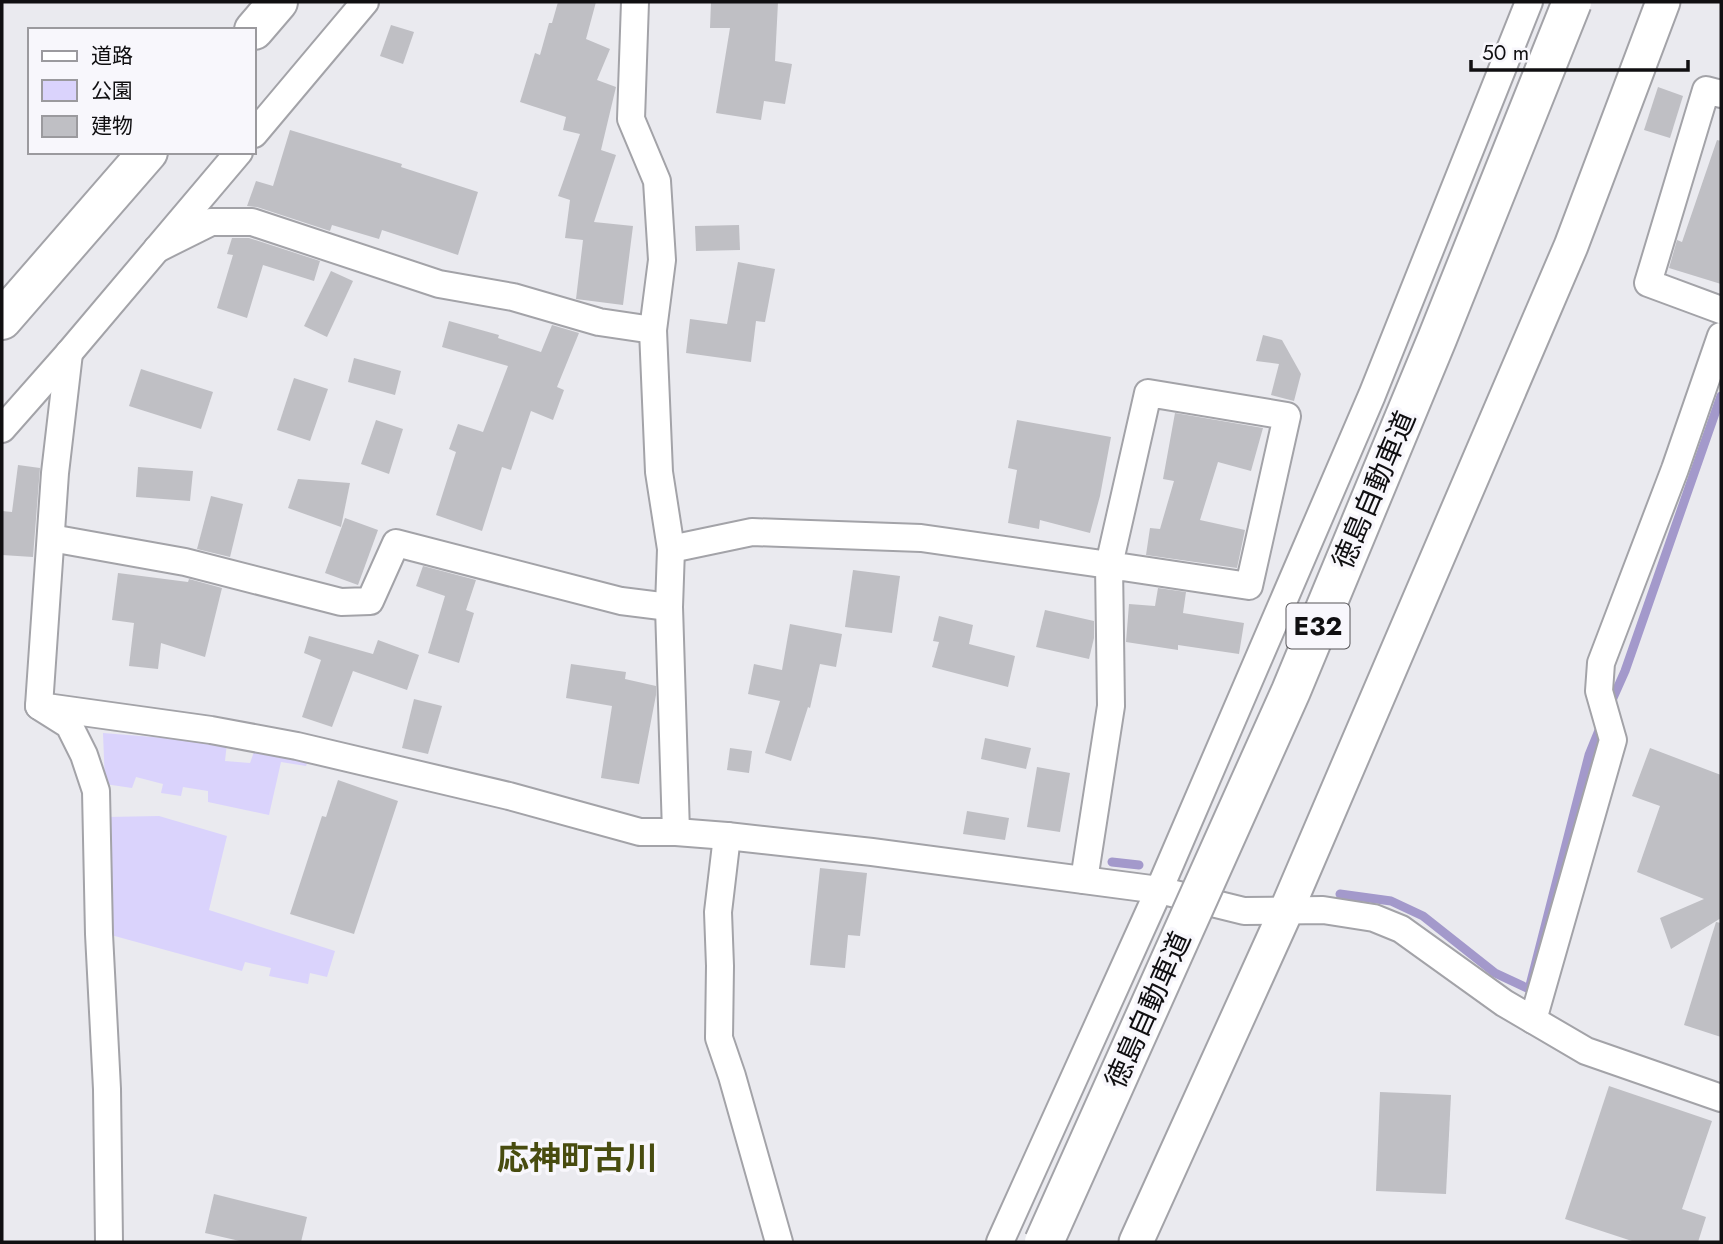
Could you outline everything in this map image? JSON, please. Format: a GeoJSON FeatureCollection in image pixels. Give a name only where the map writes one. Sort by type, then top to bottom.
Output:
{"type":"FeatureCollection","features":[{"type":"Feature","properties":{"kind":"main road"},"geometry":{"type":"LineString","coordinates":[[256,28],[278,2]]}},
{"type":"Feature","properties":{"kind":"main road","name":"徳島自動車道"},"geometry":{"type":"LineString","coordinates":[[1044,1242],[1290,691],[1437,339],[1572,2]]}},
{"type":"Feature","properties":{"kind":"main road"},"geometry":{"type":"LineString","coordinates":[[2,320],[146,154]]}},
{"type":"Feature","properties":{"kind":"street"},"geometry":{"type":"LineString","coordinates":[[256,132],[365,2]]}},
{"type":"Feature","properties":{"kind":"street"},"geometry":{"type":"LineString","coordinates":[[635,2],[631,119],[657,181],[662,260],[653,330],[659,472],[671,549],[669,607],[676,832]]}},
{"type":"Feature","properties":{"kind":"street"},"geometry":{"type":"LineString","coordinates":[[1000,1242],[1159,890],[1372,395],[1529,2]]}},
{"type":"Feature","properties":{"kind":"street"},"geometry":{"type":"LineString","coordinates":[[1136,1242],[1286,911],[1571,246],[1663,2]]}},
{"type":"Feature","properties":{"kind":"street"},"geometry":{"type":"LineString","coordinates":[[1721,93],[1706,90],[1648,283],[1721,310]]}},
{"type":"Feature","properties":{"kind":"street"},"geometry":{"type":"LineString","coordinates":[[2,429],[69,354],[237,154]]}},
{"type":"Feature","properties":{"kind":"street"},"geometry":{"type":"LineString","coordinates":[[158,249],[211,222],[252,222],[439,284],[513,297],[599,322],[653,330]]}},
{"type":"Feature","properties":{"kind":"street"},"geometry":{"type":"LineString","coordinates":[[1533,1020],[1613,740],[1599,691],[1601,663],[1675,469],[1721,336]]}},
{"type":"Feature","properties":{"kind":"street"},"geometry":{"type":"LineString","coordinates":[[39,706],[55,473],[69,354]]}},
{"type":"Feature","properties":{"kind":"street"},"geometry":{"type":"LineString","coordinates":[[671,549],[752,532],[908,537],[1109,565],[1249,586],[1287,416],[1148,393],[1109,565],[1111,706],[1084,880]]}},
{"type":"Feature","properties":{"kind":"street"},"geometry":{"type":"LineString","coordinates":[[51,538],[185,562],[341,602],[370,601],[396,543],[621,601],[669,607]]}},
{"type":"Feature","properties":{"kind":"street"},"geometry":{"type":"LineString","coordinates":[[39,706],[211,730],[297,746],[509,796],[640,832],[727,836],[872,852],[1159,890],[1244,911],[1323,909],[1374,918],[1401,929],[1504,1003],[1586,1051],[1721,1098]]}},
{"type":"Feature","properties":{"kind":"street"},"geometry":{"type":"LineString","coordinates":[[39,706],[69,725],[96,791],[99,934],[107,1089],[109,1242]]}},
{"type":"Feature","properties":{"kind":"street"},"geometry":{"type":"LineString","coordinates":[[727,836],[718,912],[719,1038],[779,1242]]}},
{"type":"Feature","properties":{"kind":"green space"},"geometry":{"type":"Polygon","coordinates":[[[103,733],[227,743],[225,761],[250,763],[255,749],[309,758],[306,766],[281,762],[269,815],[208,802],[208,791],[183,787],[181,796],[161,793],[163,784],[136,777],[132,788],[105,784],[103,733]]]}},
{"type":"Feature","properties":{"kind":"green space"},"geometry":{"type":"Polygon","coordinates":[[[159,816],[227,836],[209,910],[335,951],[327,977],[310,973],[308,984],[269,976],[271,968],[245,962],[242,971],[111,935],[107,817],[159,816]]]}},
{"type":"Feature","properties":{"kind":"building"},"geometry":{"type":"Polygon","coordinates":[[[558,2],[596,2],[586,39],[610,49],[597,80],[616,87],[601,150],[616,155],[594,222],[633,226],[623,305],[576,299],[583,240],[565,238],[570,200],[558,196],[580,134],[563,130],[566,117],[520,102],[535,53],[540,55],[558,2]]]}},
{"type":"Feature","properties":{"kind":"building"},"geometry":{"type":"Polygon","coordinates":[[[711,2],[778,2],[775,61],[792,64],[785,104],[764,101],[761,120],[716,113],[730,28],[710,28],[711,2]]]}},
{"type":"Feature","properties":{"kind":"building"},"geometry":{"type":"Polygon","coordinates":[[[391,25],[414,32],[403,64],[380,56],[391,25]]]}},
{"type":"Feature","properties":{"kind":"building"},"geometry":{"type":"Polygon","coordinates":[[[1658,87],[1683,96],[1670,138],[1644,130],[1658,87]]]}},
{"type":"Feature","properties":{"kind":"building"},"geometry":{"type":"Polygon","coordinates":[[[290,130],[402,164],[401,167],[478,192],[458,255],[382,230],[379,239],[332,225],[330,231],[247,206],[256,181],[273,186],[290,130]]]}},
{"type":"Feature","properties":{"kind":"building"},"geometry":{"type":"Polygon","coordinates":[[[1717,140],[1721,141],[1721,284],[1669,268],[1677,240],[1682,242],[1717,140]]]}},
{"type":"Feature","properties":{"kind":"building"},"geometry":{"type":"Polygon","coordinates":[[[739,225],[740,250],[696,251],[695,226],[739,225]]]}},
{"type":"Feature","properties":{"kind":"building"},"geometry":{"type":"Polygon","coordinates":[[[232,238],[249,238],[320,261],[314,281],[263,265],[247,318],[217,308],[233,255],[227,254],[232,238]]]}},
{"type":"Feature","properties":{"kind":"building"},"geometry":{"type":"Polygon","coordinates":[[[738,262],[775,269],[765,322],[756,321],[751,362],[686,353],[690,319],[727,324],[738,262]]]}},
{"type":"Feature","properties":{"kind":"building"},"geometry":{"type":"Polygon","coordinates":[[[331,271],[353,281],[327,337],[304,326],[331,271]]]}},
{"type":"Feature","properties":{"kind":"building"},"geometry":{"type":"Polygon","coordinates":[[[449,321],[499,335],[498,338],[541,352],[552,325],[579,333],[557,387],[564,390],[553,420],[531,411],[511,470],[502,467],[482,531],[436,515],[456,452],[449,449],[458,424],[483,432],[508,366],[442,347],[449,321]]]}},
{"type":"Feature","properties":{"kind":"building"},"geometry":{"type":"Polygon","coordinates":[[[1263,335],[1282,340],[1301,374],[1294,401],[1271,395],[1279,364],[1256,361],[1263,335]]]}},
{"type":"Feature","properties":{"kind":"building"},"geometry":{"type":"Polygon","coordinates":[[[354,358],[401,371],[395,395],[348,382],[354,358]]]}},
{"type":"Feature","properties":{"kind":"building"},"geometry":{"type":"Polygon","coordinates":[[[141,369],[213,392],[201,429],[129,406],[141,369]]]}},
{"type":"Feature","properties":{"kind":"building"},"geometry":{"type":"Polygon","coordinates":[[[294,378],[328,389],[310,441],[277,430],[294,378]]]}},
{"type":"Feature","properties":{"kind":"building"},"geometry":{"type":"Polygon","coordinates":[[[1175,413],[1263,428],[1251,471],[1218,462],[1200,520],[1245,530],[1237,568],[1146,555],[1150,528],[1160,529],[1174,481],[1163,479],[1175,413]]]}},
{"type":"Feature","properties":{"kind":"building"},"geometry":{"type":"Polygon","coordinates":[[[376,420],[403,429],[389,474],[361,464],[376,420]]]}},
{"type":"Feature","properties":{"kind":"building"},"geometry":{"type":"Polygon","coordinates":[[[1017,420],[1111,437],[1090,533],[1040,520],[1039,529],[1008,523],[1017,470],[1008,468],[1017,420]]]}},
{"type":"Feature","properties":{"kind":"building"},"geometry":{"type":"Polygon","coordinates":[[[18,465],[40,468],[33,557],[2,555],[2,511],[12,512],[18,465]]]}},
{"type":"Feature","properties":{"kind":"building"},"geometry":{"type":"Polygon","coordinates":[[[138,467],[193,471],[190,501],[136,497],[138,467]]]}},
{"type":"Feature","properties":{"kind":"building"},"geometry":{"type":"Polygon","coordinates":[[[298,479],[350,483],[341,527],[288,508],[298,479]]]}},
{"type":"Feature","properties":{"kind":"building"},"geometry":{"type":"Polygon","coordinates":[[[211,496],[243,504],[230,557],[197,549],[211,496]]]}},
{"type":"Feature","properties":{"kind":"building"},"geometry":{"type":"Polygon","coordinates":[[[345,518],[378,530],[358,585],[325,573],[345,518]]]}},
{"type":"Feature","properties":{"kind":"building"},"geometry":{"type":"Polygon","coordinates":[[[423,566],[476,580],[466,610],[474,613],[459,663],[428,653],[445,596],[416,586],[423,566]]]}},
{"type":"Feature","properties":{"kind":"building"},"geometry":{"type":"Polygon","coordinates":[[[853,570],[900,576],[892,633],[845,627],[853,570]]]}},
{"type":"Feature","properties":{"kind":"building"},"geometry":{"type":"Polygon","coordinates":[[[118,573],[188,582],[189,579],[222,588],[205,657],[161,643],[158,669],[129,666],[134,623],[112,620],[118,573]]]}},
{"type":"Feature","properties":{"kind":"building"},"geometry":{"type":"Polygon","coordinates":[[[1158,588],[1186,592],[1183,613],[1244,623],[1239,654],[1178,645],[1178,650],[1126,642],[1129,604],[1155,606],[1158,588]]]}},
{"type":"Feature","properties":{"kind":"building"},"geometry":{"type":"Polygon","coordinates":[[[1045,610],[1094,621],[1094,638],[1089,659],[1036,647],[1045,610]]]}},
{"type":"Feature","properties":{"kind":"building"},"geometry":{"type":"Polygon","coordinates":[[[939,616],[973,625],[969,644],[1015,656],[1008,687],[932,667],[939,642],[933,641],[939,616]]]}},
{"type":"Feature","properties":{"kind":"building"},"geometry":{"type":"Polygon","coordinates":[[[790,624],[842,634],[836,667],[820,664],[810,708],[808,707],[791,761],[765,753],[780,701],[748,694],[754,664],[782,670],[790,624]]]}},
{"type":"Feature","properties":{"kind":"building"},"geometry":{"type":"Polygon","coordinates":[[[309,636],[373,654],[378,640],[419,655],[407,690],[353,671],[332,727],[302,717],[321,660],[304,653],[309,636]]]}},
{"type":"Feature","properties":{"kind":"building"},"geometry":{"type":"Polygon","coordinates":[[[571,664],[626,672],[625,679],[656,686],[639,784],[601,778],[612,706],[566,698],[571,664]]]}},
{"type":"Feature","properties":{"kind":"building"},"geometry":{"type":"Polygon","coordinates":[[[414,699],[442,706],[428,754],[402,748],[414,699]]]}},
{"type":"Feature","properties":{"kind":"building"},"geometry":{"type":"Polygon","coordinates":[[[985,738],[1031,748],[1026,769],[981,759],[985,738]]]}},
{"type":"Feature","properties":{"kind":"building"},"geometry":{"type":"Polygon","coordinates":[[[730,748],[752,751],[749,773],[727,770],[730,748]]]}},
{"type":"Feature","properties":{"kind":"building"},"geometry":{"type":"Polygon","coordinates":[[[1650,748],[1721,775],[1721,918],[1671,949],[1660,918],[1704,899],[1637,872],[1660,806],[1632,796],[1650,748]]]}},
{"type":"Feature","properties":{"kind":"building"},"geometry":{"type":"Polygon","coordinates":[[[1037,767],[1070,773],[1060,832],[1027,827],[1037,767]]]}},
{"type":"Feature","properties":{"kind":"building"},"geometry":{"type":"Polygon","coordinates":[[[338,780],[398,801],[354,934],[290,914],[322,816],[326,817],[338,780]]]}},
{"type":"Feature","properties":{"kind":"building"},"geometry":{"type":"Polygon","coordinates":[[[967,811],[1009,818],[1005,840],[963,834],[967,811]]]}},
{"type":"Feature","properties":{"kind":"building"},"geometry":{"type":"Polygon","coordinates":[[[820,868],[867,873],[860,936],[848,935],[845,968],[810,965],[820,868]]]}},
{"type":"Feature","properties":{"kind":"building"},"geometry":{"type":"Polygon","coordinates":[[[1716,922],[1721,923],[1721,1037],[1684,1025],[1716,922]]]}},
{"type":"Feature","properties":{"kind":"building"},"geometry":{"type":"Polygon","coordinates":[[[1609,1086],[1712,1121],[1682,1209],[1706,1217],[1698,1242],[1635,1242],[1565,1219],[1609,1086]]]}},
{"type":"Feature","properties":{"kind":"building"},"geometry":{"type":"Polygon","coordinates":[[[1380,1092],[1451,1095],[1446,1194],[1376,1191],[1380,1092]]]}},
{"type":"Feature","properties":{"kind":"building"},"geometry":{"type":"Polygon","coordinates":[[[214,1194],[307,1217],[301,1242],[244,1242],[205,1233],[214,1194]]]}},
{"type":"Feature","properties":{"kind":"waterway"},"geometry":{"type":"LineString","coordinates":[[1609,707],[1625,671],[1721,396]]}},
{"type":"Feature","properties":{"kind":"waterway"},"geometry":{"type":"LineString","coordinates":[[1340,894],[1391,901],[1423,916],[1495,973],[1529,989],[1589,755],[1602,723]]}},
{"type":"Feature","properties":{"kind":"waterway"},"geometry":{"type":"LineString","coordinates":[[1112,862],[1139,865]]}},
{"type":"Feature","properties":{"kind":"district","name":"応神町古川"},"geometry":{"type":"Point","coordinates":[577,1158]}}]}
